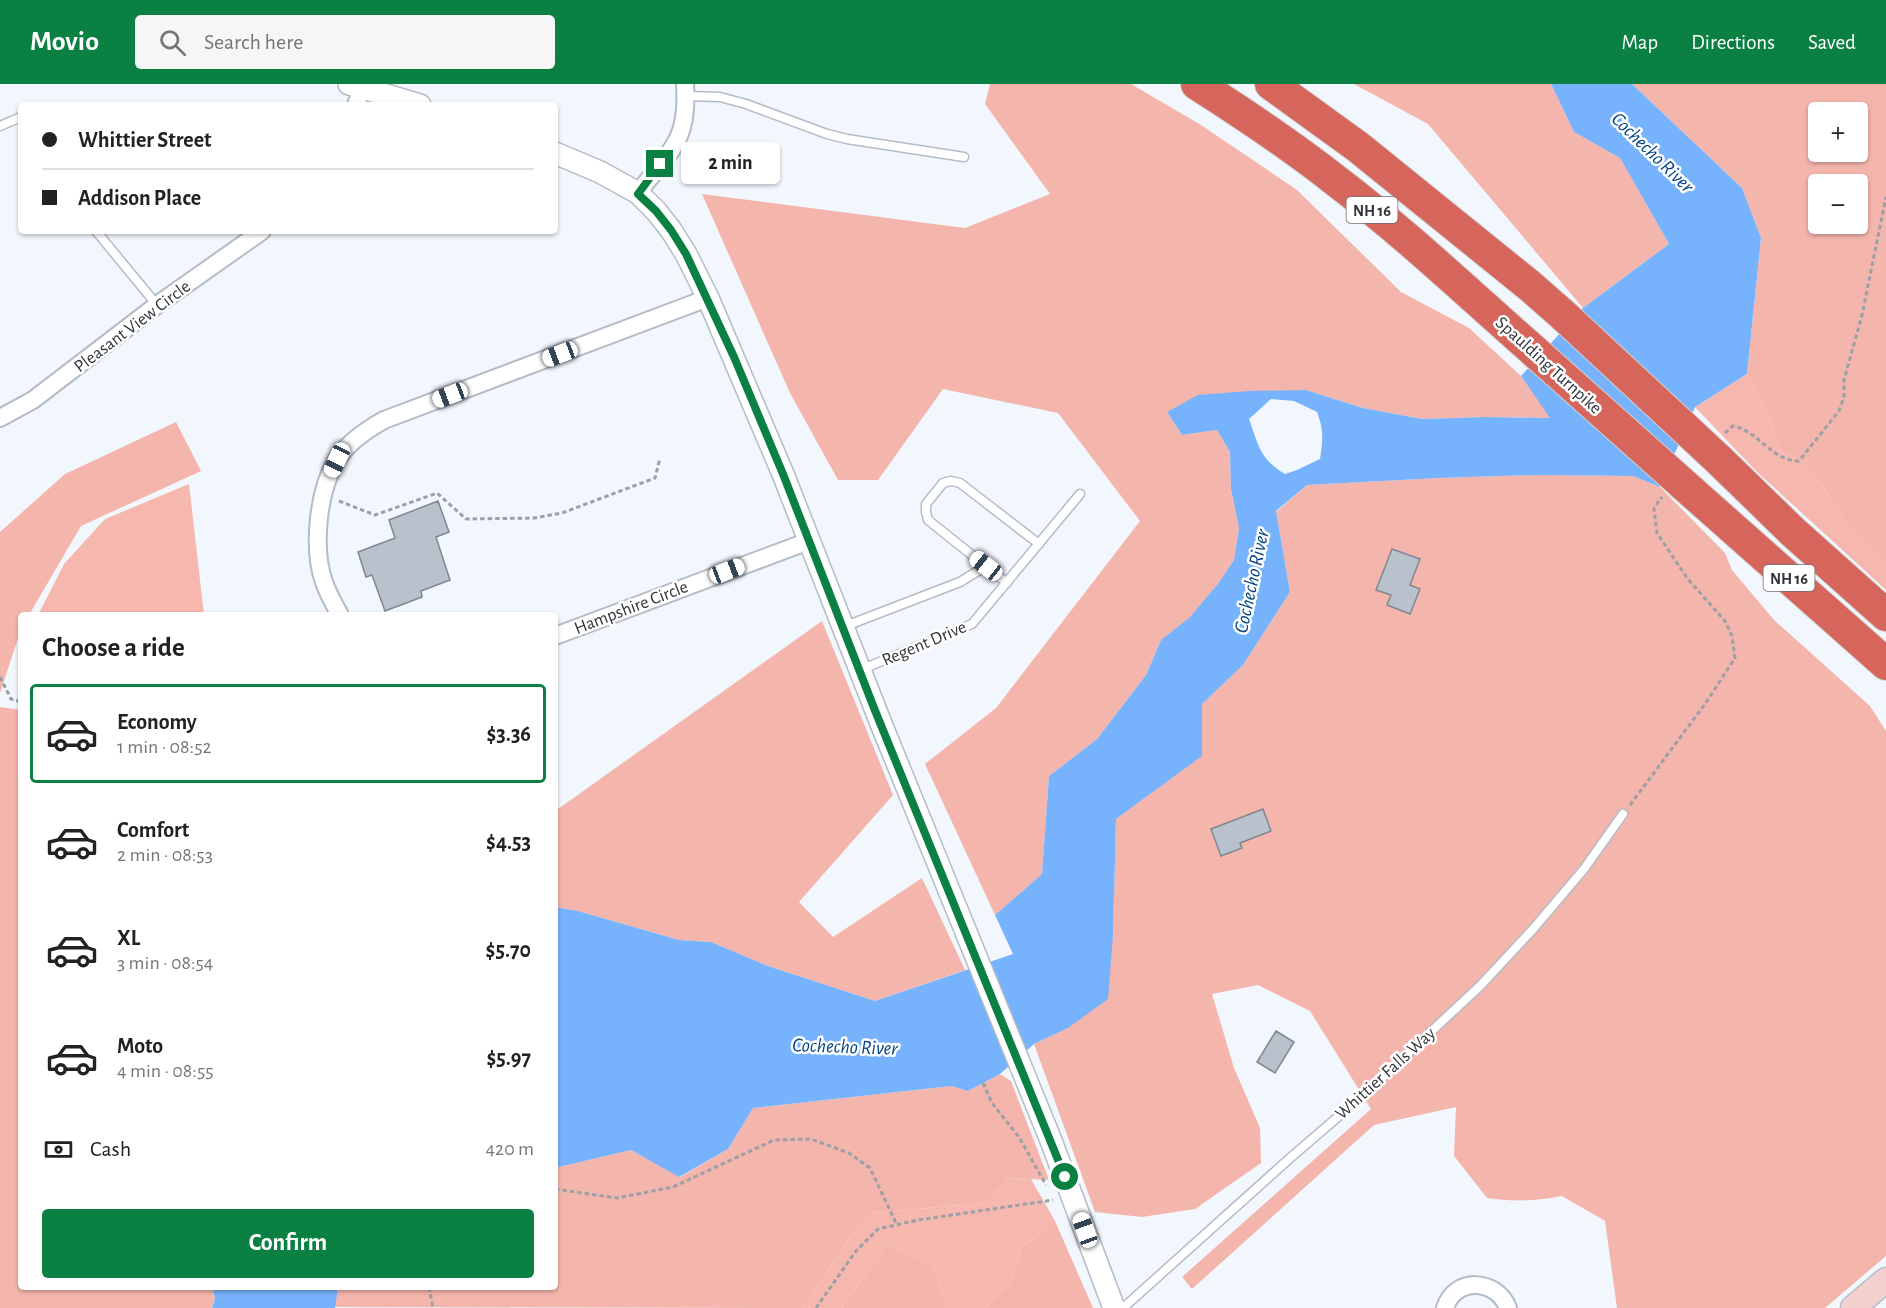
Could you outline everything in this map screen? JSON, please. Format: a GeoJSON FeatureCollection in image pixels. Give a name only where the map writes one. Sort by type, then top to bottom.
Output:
{"type":"FeatureCollection","features":[{"type":"Feature","properties":{"kind":"highway","name":"Spaulding Turnpike"},"geometry":{"type":"LineString","coordinates":[[1197,84],[1286,142],[1394,228],[1886,664]]}},
{"type":"Feature","properties":{"kind":"highway","name":"NH 16"},"geometry":{"type":"LineString","coordinates":[[1271,84],[1358,147],[1530,286],[1719,460],[1793,532],[1886,615]]}},
{"type":"Feature","properties":{"kind":"main road"},"geometry":{"type":"LineString","coordinates":[[1853,1308],[1886,1280]]}},
{"type":"Feature","properties":{"kind":"street"},"geometry":{"type":"LineString","coordinates":[[356,92],[384,89],[411,102]]}},
{"type":"Feature","properties":{"kind":"street"},"geometry":{"type":"LineString","coordinates":[[638,194],[680,135],[684,121],[686,90]]}},
{"type":"Feature","properties":{"kind":"street"},"geometry":{"type":"LineString","coordinates":[[558,154],[600,172],[638,194],[656,211],[686,254],[708,298],[783,474],[1023,1072],[1114,1308]]}},
{"type":"Feature","properties":{"kind":"street","name":"Pleasant View Circle"},"geometry":{"type":"LineString","coordinates":[[0,418],[33,400],[156,305],[258,234]]}},
{"type":"Feature","properties":{"kind":"street"},"geometry":{"type":"LineString","coordinates":[[338,612],[323,580],[319,558],[321,507],[328,479],[337,460],[366,430],[384,420],[708,298]]}},
{"type":"Feature","properties":{"kind":"street","name":"Hampshire Circle"},"geometry":{"type":"LineString","coordinates":[[558,635],[808,541]]}},
{"type":"Feature","properties":{"kind":"street"},"geometry":{"type":"LineString","coordinates":[[1445,1308],[1453,1294],[1463,1287],[1474,1284],[1484,1285],[1494,1290],[1502,1296],[1508,1308]]}},
{"type":"Feature","properties":{"kind":"lane"},"geometry":{"type":"LineString","coordinates":[[686,90],[746,104],[827,134],[847,139],[964,157]]}},
{"type":"Feature","properties":{"kind":"lane"},"geometry":{"type":"LineString","coordinates":[[0,126],[18,118]]}},
{"type":"Feature","properties":{"kind":"lane"},"geometry":{"type":"LineString","coordinates":[[98,234],[156,305]]}},
{"type":"Feature","properties":{"kind":"lane"},"geometry":{"type":"LineString","coordinates":[[1007,583],[928,520],[926,504],[943,483],[951,481],[960,483],[1039,544]]}},
{"type":"Feature","properties":{"kind":"lane","name":"Regent Drive"},"geometry":{"type":"LineString","coordinates":[[860,670],[972,624],[1080,494]]}},
{"type":"Feature","properties":{"kind":"lane"},"geometry":{"type":"LineString","coordinates":[[843,627],[960,582],[986,566]]}},
{"type":"Feature","properties":{"kind":"lane","name":"Whittier Falls Way"},"geometry":{"type":"LineString","coordinates":[[1123,1308],[1288,1159],[1361,1097],[1479,986],[1534,928],[1584,869],[1623,814]]}},
{"type":"Feature","properties":{"kind":"path"},"geometry":{"type":"LineString","coordinates":[[1787,461],[1799,461],[1839,411],[1844,397],[1844,380],[1862,315],[1886,197]]}},
{"type":"Feature","properties":{"kind":"path"},"geometry":{"type":"LineString","coordinates":[[354,506],[375,514],[437,493],[466,519],[534,518],[562,513],[655,478],[660,458]]}},
{"type":"Feature","properties":{"kind":"path"},"geometry":{"type":"LineString","coordinates":[[1623,814],[1705,704],[1735,657],[1732,636],[1725,621],[1687,578],[1657,533],[1654,508]]}},
{"type":"Feature","properties":{"kind":"path"},"geometry":{"type":"LineString","coordinates":[[0,677],[10,699],[18,701]]}},
{"type":"Feature","properties":{"kind":"path"},"geometry":{"type":"LineString","coordinates":[[816,1308],[856,1251],[878,1229],[918,1220],[1052,1201],[1018,1137],[992,1103],[983,1083]]}},
{"type":"Feature","properties":{"kind":"path"},"geometry":{"type":"LineString","coordinates":[[558,1189],[617,1198],[673,1187],[774,1140],[811,1139],[849,1153],[870,1168],[897,1225]]}},
{"type":"Feature","properties":{"kind":"path"},"geometry":{"type":"LineString","coordinates":[[430,1290],[433,1308]]}},
{"type":"Feature","properties":{"kind":"shaded area"},"geometry":{"type":"Polygon","coordinates":[[[990,84],[1131,84],[1201,125],[1297,190],[1401,292],[1469,328],[1521,376],[1551,418],[1422,419],[1363,408],[1306,390],[1167,412],[1182,435],[1217,430],[1230,452],[1231,489],[1239,528],[1234,560],[1189,619],[1161,640],[1146,675],[1097,739],[1049,776],[1042,874],[995,915],[925,764],[996,708],[1140,521],[1058,413],[943,389],[878,480],[838,480],[790,393],[702,194],[965,228],[1050,194],[985,104],[990,84]]]}},
{"type":"Feature","properties":{"kind":"shaded area"},"geometry":{"type":"Polygon","coordinates":[[[1354,84],[1551,84],[1574,132],[1620,158],[1669,244],[1583,308],[1428,124],[1354,84]]]}},
{"type":"Feature","properties":{"kind":"shaded area"},"geometry":{"type":"Polygon","coordinates":[[[1632,84],[1886,84],[1886,563],[1845,522],[1825,489],[1802,462],[1780,451],[1771,419],[1747,374],[1761,238],[1742,188],[1632,84]]]}},
{"type":"Feature","properties":{"kind":"shaded area"},"geometry":{"type":"Polygon","coordinates":[[[1747,374],[1771,419],[1780,451],[1802,462],[1825,489],[1845,522],[1886,563],[1886,590],[1756,471],[1695,407],[1747,374]]]}},
{"type":"Feature","properties":{"kind":"shaded area"},"geometry":{"type":"Polygon","coordinates":[[[176,422],[201,471],[81,526],[31,612],[18,612],[18,638],[0,693],[0,532],[65,474],[176,422]]]}},
{"type":"Feature","properties":{"kind":"shaded area"},"geometry":{"type":"Polygon","coordinates":[[[1538,475],[1633,476],[1660,487],[1725,553],[1732,570],[1774,620],[1870,706],[1886,731],[1886,1256],[1825,1308],[1617,1308],[1605,1221],[1562,1196],[1524,1200],[1487,1198],[1454,1156],[1456,1107],[1374,1125],[1192,1289],[1182,1277],[1371,1109],[1310,1011],[1258,985],[1212,994],[1234,1068],[1260,1128],[1261,1163],[1195,1209],[1142,1217],[1095,1212],[1034,1044],[1068,1028],[1113,936],[1116,819],[1201,756],[1202,704],[1243,665],[1290,592],[1276,512],[1307,485],[1538,475]]]}},
{"type":"Feature","properties":{"kind":"shaded area"},"geometry":{"type":"Polygon","coordinates":[[[189,484],[204,612],[40,612],[64,564],[105,519],[189,484]]]}},
{"type":"Feature","properties":{"kind":"shaded area"},"geometry":{"type":"Polygon","coordinates":[[[822,621],[893,795],[799,902],[833,937],[922,878],[965,970],[875,1001],[768,966],[711,942],[679,940],[578,911],[558,908],[558,809],[822,621]]]}},
{"type":"Feature","properties":{"kind":"shaded area"},"geometry":{"type":"Polygon","coordinates":[[[0,707],[18,710],[18,1290],[213,1290],[215,1298],[212,1308],[0,1308],[0,707]]]}},
{"type":"Feature","properties":{"kind":"shaded area"},"geometry":{"type":"Polygon","coordinates":[[[1000,1074],[1011,1081],[1049,1180],[1009,1178],[986,1203],[872,1213],[854,1231],[803,1308],[334,1307],[337,1290],[558,1290],[558,1167],[631,1150],[680,1177],[728,1149],[753,1108],[951,1086],[968,1091],[1000,1074]]]}},
{"type":"Feature","properties":{"kind":"shaded area"},"geometry":{"type":"Polygon","coordinates":[[[1009,1178],[1031,1179],[1055,1221],[1021,1248],[1012,1281],[985,1308],[947,1308],[932,1264],[887,1244],[842,1308],[803,1308],[854,1231],[872,1213],[986,1203],[1009,1178]]]}},
{"type":"Feature","properties":{"kind":"shaded area"},"geometry":{"type":"Polygon","coordinates":[[[1055,1221],[1093,1308],[985,1308],[1012,1281],[1021,1248],[1055,1221]]]}},
{"type":"Feature","properties":{"kind":"shaded area"},"geometry":{"type":"Polygon","coordinates":[[[887,1244],[932,1264],[947,1308],[842,1308],[887,1244]]]}},
{"type":"Feature","properties":{"kind":"water","name":"Cochecho River"},"geometry":{"type":"Polygon","coordinates":[[[1551,84],[1632,84],[1742,188],[1761,238],[1747,374],[1695,407],[1660,487],[1633,476],[1538,475],[1307,485],[1276,511],[1290,592],[1243,665],[1202,704],[1202,756],[1116,819],[1113,936],[1108,999],[1068,1028],[1034,1044],[1000,1074],[968,1091],[951,1086],[753,1108],[728,1149],[679,1177],[631,1150],[558,1167],[558,908],[578,911],[679,940],[711,942],[768,966],[875,1001],[1013,954],[995,915],[1042,874],[1049,776],[1097,739],[1146,675],[1161,640],[1189,618],[1217,585],[1234,560],[1239,528],[1231,489],[1230,452],[1217,430],[1182,435],[1167,412],[1198,395],[1306,390],[1363,408],[1422,419],[1550,418],[1521,376],[1583,308],[1669,244],[1620,158],[1574,132],[1551,84]],[[1271,399],[1249,419],[1261,451],[1276,468],[1285,474],[1320,459],[1322,430],[1317,412],[1294,401],[1271,399]]]}},
{"type":"Feature","properties":{"kind":"water"},"geometry":{"type":"Polygon","coordinates":[[[213,1290],[338,1290],[335,1308],[212,1308],[215,1298],[213,1290]]]}},
{"type":"Feature","properties":{"kind":"building"},"geometry":{"type":"Polygon","coordinates":[[[438,501],[449,532],[436,537],[450,580],[421,591],[422,597],[385,611],[372,575],[366,577],[358,552],[395,538],[389,520],[438,501]]]}},
{"type":"Feature","properties":{"kind":"building"},"geometry":{"type":"Polygon","coordinates":[[[1392,549],[1420,559],[1410,585],[1420,589],[1410,614],[1387,605],[1391,595],[1376,590],[1392,549]]]}},
{"type":"Feature","properties":{"kind":"building"},"geometry":{"type":"Polygon","coordinates":[[[1263,809],[1271,831],[1240,843],[1242,848],[1221,856],[1211,829],[1263,809]]]}},
{"type":"Feature","properties":{"kind":"building"},"geometry":{"type":"Polygon","coordinates":[[[1276,1031],[1294,1042],[1275,1073],[1257,1062],[1276,1031]]]}},
{"type":"Feature","properties":{"kind":"route"},"geometry":{"type":"LineString","coordinates":[[660,164],[638,194],[656,211],[686,254],[734,357],[1065,1177]]}}]}
